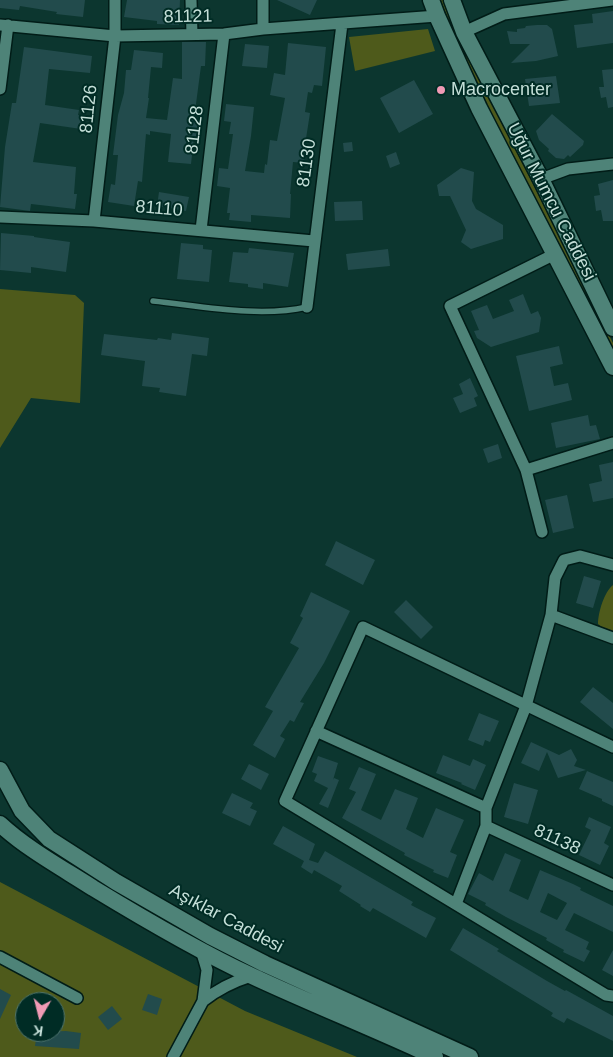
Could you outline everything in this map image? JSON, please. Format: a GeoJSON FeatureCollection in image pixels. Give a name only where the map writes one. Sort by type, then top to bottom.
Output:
{"type":"FeatureCollection","features":[{"type":"Feature","properties":{"kind":"main road","name":"Uğur Mumcu Caddesi"},"geometry":{"type":"LineString","coordinates":[[431,0],[479,108],[613,367]]}},
{"type":"Feature","properties":{"kind":"main road","name":"Uğur Mumcu Caddesi"},"geometry":{"type":"LineString","coordinates":[[452,0],[464,32],[607,302],[613,328]]}},
{"type":"Feature","properties":{"kind":"main road","name":"Aşıklar Caddesi"},"geometry":{"type":"LineString","coordinates":[[0,770],[22,811],[49,839],[116,882],[210,936],[257,960],[470,1057]]}},
{"type":"Feature","properties":{"kind":"main road"},"geometry":{"type":"LineString","coordinates":[[0,824],[63,869],[201,950],[251,976],[435,1057]]}},
{"type":"Feature","properties":{"kind":"street","name":"81126"},"geometry":{"type":"LineString","coordinates":[[94,221],[115,36],[115,0]]}},
{"type":"Feature","properties":{"kind":"street"},"geometry":{"type":"LineString","coordinates":[[191,0],[192,34]]}},
{"type":"Feature","properties":{"kind":"street"},"geometry":{"type":"LineString","coordinates":[[263,0],[263,29]]}},
{"type":"Feature","properties":{"kind":"street"},"geometry":{"type":"LineString","coordinates":[[464,32],[504,14],[574,3],[613,0]]}},
{"type":"Feature","properties":{"kind":"street","name":"81121"},"geometry":{"type":"LineString","coordinates":[[4,25],[115,36],[224,34],[263,29],[437,16]]}},
{"type":"Feature","properties":{"kind":"street","name":"81130"},"geometry":{"type":"LineString","coordinates":[[307,307],[342,24]]}},
{"type":"Feature","properties":{"kind":"street"},"geometry":{"type":"LineString","coordinates":[[0,89],[4,25]]}},
{"type":"Feature","properties":{"kind":"street","name":"81128"},"geometry":{"type":"LineString","coordinates":[[201,230],[224,34]]}},
{"type":"Feature","properties":{"kind":"street"},"geometry":{"type":"LineString","coordinates":[[541,179],[568,169],[613,164]]}},
{"type":"Feature","properties":{"kind":"street","name":"81110"},"geometry":{"type":"LineString","coordinates":[[0,217],[94,221],[314,241]]}},
{"type":"Feature","properties":{"kind":"street"},"geometry":{"type":"LineString","coordinates":[[542,532],[526,470],[450,306],[555,254]]}},
{"type":"Feature","properties":{"kind":"street"},"geometry":{"type":"LineString","coordinates":[[526,470],[613,442]]}},
{"type":"Feature","properties":{"kind":"street"},"geometry":{"type":"LineString","coordinates":[[456,904],[486,826],[486,808],[526,706],[551,615],[554,578],[564,560],[580,556],[613,565]]}},
{"type":"Feature","properties":{"kind":"street"},"geometry":{"type":"LineString","coordinates":[[551,615],[613,638]]}},
{"type":"Feature","properties":{"kind":"street"},"geometry":{"type":"LineString","coordinates":[[613,747],[363,627],[285,801],[606,994],[613,996]]}},
{"type":"Feature","properties":{"kind":"street"},"geometry":{"type":"LineString","coordinates":[[316,731],[486,808]]}},
{"type":"Feature","properties":{"kind":"street","name":"81138"},"geometry":{"type":"LineString","coordinates":[[486,826],[613,885]]}},
{"type":"Feature","properties":{"kind":"street"},"geometry":{"type":"LineString","coordinates":[[173,1057],[203,1001],[207,970],[201,950]]}},
{"type":"Feature","properties":{"kind":"street"},"geometry":{"type":"LineString","coordinates":[[0,957],[78,998]]}},
{"type":"Feature","properties":{"kind":"street"},"geometry":{"type":"LineString","coordinates":[[203,1001],[217,990],[232,982],[251,976]]}},
{"type":"Feature","properties":{"kind":"lane"},"geometry":{"type":"LineString","coordinates":[[153,301],[257,311],[307,307]]}},
{"type":"Feature","properties":{"kind":"green space"},"geometry":{"type":"Polygon","coordinates":[[[441,0],[445,0],[461,42],[613,343],[613,352],[520,171],[458,44],[441,0]]]}},
{"type":"Feature","properties":{"kind":"green space"},"geometry":{"type":"Polygon","coordinates":[[[428,29],[435,51],[355,71],[349,37],[428,29]]]}},
{"type":"Feature","properties":{"kind":"green space"},"geometry":{"type":"Polygon","coordinates":[[[0,289],[75,295],[84,303],[80,403],[31,398],[0,448],[0,289]]]}},
{"type":"Feature","properties":{"kind":"green space"},"geometry":{"type":"Polygon","coordinates":[[[613,585],[613,632],[598,624],[602,603],[613,585]]]}},
{"type":"Feature","properties":{"kind":"green space"},"geometry":{"type":"Polygon","coordinates":[[[0,882],[245,1011],[357,1057],[0,1057],[0,882]]]}},
{"type":"Feature","properties":{"kind":"building"},"geometry":{"type":"Polygon","coordinates":[[[0,0],[85,0],[83,17],[56,14],[57,12],[20,6],[19,10],[0,8],[0,0]]]}},
{"type":"Feature","properties":{"kind":"building"},"geometry":{"type":"Polygon","coordinates":[[[127,0],[180,0],[179,25],[157,24],[157,21],[124,17],[127,0]]]}},
{"type":"Feature","properties":{"kind":"building"},"geometry":{"type":"Polygon","coordinates":[[[277,0],[317,0],[310,15],[277,0]]]}},
{"type":"Feature","properties":{"kind":"building"},"geometry":{"type":"Polygon","coordinates":[[[613,11],[613,43],[577,48],[574,25],[593,23],[592,14],[613,11]]]}},
{"type":"Feature","properties":{"kind":"building"},"geometry":{"type":"Polygon","coordinates":[[[547,25],[552,29],[558,56],[536,61],[511,63],[530,44],[510,44],[507,31],[517,32],[517,29],[547,25]]]}},
{"type":"Feature","properties":{"kind":"building"},"geometry":{"type":"Polygon","coordinates":[[[182,42],[206,42],[205,66],[201,66],[194,119],[200,120],[197,138],[194,137],[191,164],[168,162],[171,134],[150,131],[150,135],[146,134],[142,182],[138,181],[134,206],[108,202],[111,184],[115,185],[118,155],[113,155],[118,115],[124,93],[126,70],[131,70],[134,50],[163,53],[162,68],[151,67],[146,118],[167,120],[173,78],[182,79],[182,42]]]}},
{"type":"Feature","properties":{"kind":"building"},"geometry":{"type":"Polygon","coordinates":[[[288,43],[326,47],[322,86],[314,85],[312,93],[308,92],[305,112],[310,113],[304,163],[293,162],[290,218],[251,215],[251,222],[229,220],[230,213],[227,213],[230,188],[217,186],[219,168],[228,169],[233,134],[229,134],[231,122],[224,121],[226,104],[254,107],[245,171],[264,173],[265,164],[267,165],[270,140],[277,141],[285,98],[270,95],[274,73],[285,75],[288,43]]]}},
{"type":"Feature","properties":{"kind":"building"},"geometry":{"type":"Polygon","coordinates":[[[245,44],[269,46],[267,68],[242,66],[245,44]]]}},
{"type":"Feature","properties":{"kind":"building"},"geometry":{"type":"Polygon","coordinates":[[[24,47],[92,56],[90,73],[49,69],[45,105],[79,110],[78,115],[83,116],[81,129],[40,123],[33,162],[76,167],[74,194],[77,194],[75,209],[31,204],[30,211],[0,207],[5,147],[12,103],[16,103],[24,47]]]}},
{"type":"Feature","properties":{"kind":"building"},"geometry":{"type":"Polygon","coordinates":[[[613,69],[613,107],[608,108],[606,97],[601,98],[599,87],[604,87],[602,70],[613,69]]]}},
{"type":"Feature","properties":{"kind":"building"},"geometry":{"type":"Polygon","coordinates":[[[556,76],[560,103],[529,106],[525,79],[556,76]]]}},
{"type":"Feature","properties":{"kind":"building"},"geometry":{"type":"Polygon","coordinates":[[[414,80],[433,114],[399,133],[380,98],[414,80]]]}},
{"type":"Feature","properties":{"kind":"building"},"geometry":{"type":"Polygon","coordinates":[[[552,114],[584,141],[583,145],[570,157],[568,155],[564,159],[556,158],[539,140],[536,131],[552,114]]]}},
{"type":"Feature","properties":{"kind":"building"},"geometry":{"type":"Polygon","coordinates":[[[352,142],[353,151],[344,152],[343,143],[352,142]]]}},
{"type":"Feature","properties":{"kind":"building"},"geometry":{"type":"Polygon","coordinates":[[[396,152],[400,164],[390,168],[386,156],[396,152]]]}},
{"type":"Feature","properties":{"kind":"building"},"geometry":{"type":"Polygon","coordinates":[[[461,168],[474,172],[472,201],[476,209],[503,225],[503,239],[471,249],[461,242],[466,230],[450,196],[439,196],[437,185],[461,168]]]}},
{"type":"Feature","properties":{"kind":"building"},"geometry":{"type":"Polygon","coordinates":[[[613,180],[613,221],[603,221],[601,210],[596,211],[594,196],[600,195],[598,184],[613,180]]]}},
{"type":"Feature","properties":{"kind":"building"},"geometry":{"type":"Polygon","coordinates":[[[159,192],[189,197],[186,211],[157,206],[159,192]]]}},
{"type":"Feature","properties":{"kind":"building"},"geometry":{"type":"Polygon","coordinates":[[[362,201],[363,220],[335,221],[334,202],[362,201]]]}},
{"type":"Feature","properties":{"kind":"building"},"geometry":{"type":"Polygon","coordinates":[[[1,233],[70,242],[66,272],[31,267],[31,273],[0,270],[1,233]]]}},
{"type":"Feature","properties":{"kind":"building"},"geometry":{"type":"Polygon","coordinates":[[[181,243],[203,245],[203,249],[212,250],[209,282],[177,279],[181,243]]]}},
{"type":"Feature","properties":{"kind":"building"},"geometry":{"type":"Polygon","coordinates":[[[249,248],[294,253],[288,287],[263,283],[263,289],[248,287],[248,284],[229,282],[233,252],[248,253],[249,248]]]}},
{"type":"Feature","properties":{"kind":"building"},"geometry":{"type":"Polygon","coordinates":[[[388,249],[390,266],[348,270],[346,254],[388,249]]]}},
{"type":"Feature","properties":{"kind":"building"},"geometry":{"type":"Polygon","coordinates":[[[523,294],[531,314],[538,311],[541,318],[539,332],[491,347],[477,338],[474,331],[479,330],[471,311],[487,305],[493,319],[514,311],[509,300],[523,294]]]}},
{"type":"Feature","properties":{"kind":"building"},"geometry":{"type":"Polygon","coordinates":[[[172,333],[209,338],[207,356],[192,354],[186,396],[159,392],[160,388],[142,386],[145,361],[101,355],[104,334],[171,340],[172,333]]]}},
{"type":"Feature","properties":{"kind":"building"},"geometry":{"type":"Polygon","coordinates":[[[559,346],[563,364],[550,367],[554,386],[568,383],[572,400],[529,411],[516,356],[559,346]]]}},
{"type":"Feature","properties":{"kind":"building"},"geometry":{"type":"Polygon","coordinates":[[[470,378],[478,396],[474,398],[477,406],[460,413],[453,398],[463,394],[459,384],[470,378]]]}},
{"type":"Feature","properties":{"kind":"building"},"geometry":{"type":"Polygon","coordinates":[[[588,415],[590,426],[596,425],[600,439],[556,448],[551,423],[588,415]]]}},
{"type":"Feature","properties":{"kind":"building"},"geometry":{"type":"Polygon","coordinates":[[[498,444],[502,458],[488,463],[483,449],[498,444]]]}},
{"type":"Feature","properties":{"kind":"building"},"geometry":{"type":"Polygon","coordinates":[[[613,462],[613,498],[593,502],[589,484],[602,481],[599,465],[613,462]]]}},
{"type":"Feature","properties":{"kind":"building"},"geometry":{"type":"Polygon","coordinates":[[[567,495],[574,528],[553,533],[545,500],[567,495]]]}},
{"type":"Feature","properties":{"kind":"building"},"geometry":{"type":"Polygon","coordinates":[[[336,541],[375,560],[363,585],[325,565],[336,541]]]}},
{"type":"Feature","properties":{"kind":"building"},"geometry":{"type":"Polygon","coordinates":[[[584,576],[601,581],[593,608],[576,603],[584,576]]]}},
{"type":"Feature","properties":{"kind":"building"},"geometry":{"type":"Polygon","coordinates":[[[311,592],[350,611],[324,663],[300,702],[304,703],[294,722],[290,720],[280,736],[285,739],[275,758],[253,745],[273,711],[265,707],[299,648],[290,643],[303,618],[300,616],[311,592]]]}},
{"type":"Feature","properties":{"kind":"building"},"geometry":{"type":"Polygon","coordinates":[[[406,600],[433,627],[421,639],[394,612],[406,600]]]}},
{"type":"Feature","properties":{"kind":"building"},"geometry":{"type":"Polygon","coordinates":[[[593,687],[613,703],[613,729],[580,702],[593,687]]]}},
{"type":"Feature","properties":{"kind":"building"},"geometry":{"type":"Polygon","coordinates":[[[479,713],[499,721],[490,742],[485,740],[483,746],[468,740],[479,713]]]}},
{"type":"Feature","properties":{"kind":"building"},"geometry":{"type":"Polygon","coordinates":[[[531,742],[559,755],[571,749],[577,760],[574,766],[586,770],[558,778],[547,752],[539,771],[521,763],[531,742]]]}},
{"type":"Feature","properties":{"kind":"building"},"geometry":{"type":"Polygon","coordinates":[[[443,755],[470,766],[473,759],[486,765],[475,790],[436,773],[443,755]]]}},
{"type":"Feature","properties":{"kind":"building"},"geometry":{"type":"Polygon","coordinates":[[[318,756],[338,763],[333,780],[334,778],[339,780],[328,808],[319,804],[328,788],[314,781],[317,774],[312,772],[318,756]]]}},
{"type":"Feature","properties":{"kind":"building"},"geometry":{"type":"Polygon","coordinates":[[[249,764],[269,774],[261,790],[241,779],[249,764]]]}},
{"type":"Feature","properties":{"kind":"building"},"geometry":{"type":"Polygon","coordinates":[[[359,767],[376,774],[361,810],[381,820],[395,789],[418,798],[406,829],[423,838],[436,808],[464,820],[450,852],[457,855],[448,878],[433,872],[434,870],[404,855],[405,853],[342,818],[356,792],[349,789],[359,767]]]}},
{"type":"Feature","properties":{"kind":"building"},"geometry":{"type":"Polygon","coordinates":[[[587,771],[613,782],[613,806],[579,789],[587,771]]]}},
{"type":"Feature","properties":{"kind":"building"},"geometry":{"type":"Polygon","coordinates":[[[514,783],[538,790],[528,824],[504,817],[514,783]]]}},
{"type":"Feature","properties":{"kind":"building"},"geometry":{"type":"Polygon","coordinates":[[[232,793],[253,803],[250,808],[257,811],[250,826],[222,813],[232,793]]]}},
{"type":"Feature","properties":{"kind":"building"},"geometry":{"type":"Polygon","coordinates":[[[589,817],[611,827],[604,843],[609,846],[600,865],[579,855],[591,830],[585,827],[589,817]]]}},
{"type":"Feature","properties":{"kind":"building"},"geometry":{"type":"Polygon","coordinates":[[[283,826],[315,844],[309,860],[318,863],[325,851],[413,902],[411,905],[436,918],[426,938],[373,908],[370,912],[339,891],[342,886],[314,870],[312,874],[301,867],[304,861],[273,844],[283,826]]]}},
{"type":"Feature","properties":{"kind":"building"},"geometry":{"type":"Polygon","coordinates":[[[505,853],[521,860],[509,891],[528,900],[540,870],[573,884],[581,888],[580,890],[613,906],[613,932],[574,913],[565,930],[589,942],[586,949],[590,951],[584,962],[563,952],[564,950],[546,940],[547,938],[506,917],[485,905],[486,903],[468,894],[479,873],[493,881],[505,853]],[[548,893],[540,912],[557,920],[567,903],[548,893]]]}},
{"type":"Feature","properties":{"kind":"building"},"geometry":{"type":"Polygon","coordinates":[[[463,928],[547,981],[613,1016],[613,1041],[567,1018],[564,1023],[551,1016],[553,1013],[450,950],[463,928]]]}},
{"type":"Feature","properties":{"kind":"building"},"geometry":{"type":"Polygon","coordinates":[[[613,950],[613,976],[602,970],[613,950]]]}},
{"type":"Feature","properties":{"kind":"building"},"geometry":{"type":"Polygon","coordinates":[[[0,989],[11,995],[0,1019],[0,989]]]}},
{"type":"Feature","properties":{"kind":"building"},"geometry":{"type":"Polygon","coordinates":[[[148,994],[162,999],[157,1015],[142,1010],[148,994]]]}},
{"type":"Feature","properties":{"kind":"building"},"geometry":{"type":"Polygon","coordinates":[[[112,1006],[122,1019],[108,1030],[98,1017],[112,1006]]]}},
{"type":"Feature","properties":{"kind":"building"},"geometry":{"type":"Polygon","coordinates":[[[65,1031],[81,1033],[79,1049],[35,1046],[36,1042],[65,1042],[65,1031]]]}},
{"type":"Feature","properties":{"kind":"place","name":"Macrocenter"},"geometry":{"type":"Point","coordinates":[441,90]}}]}
